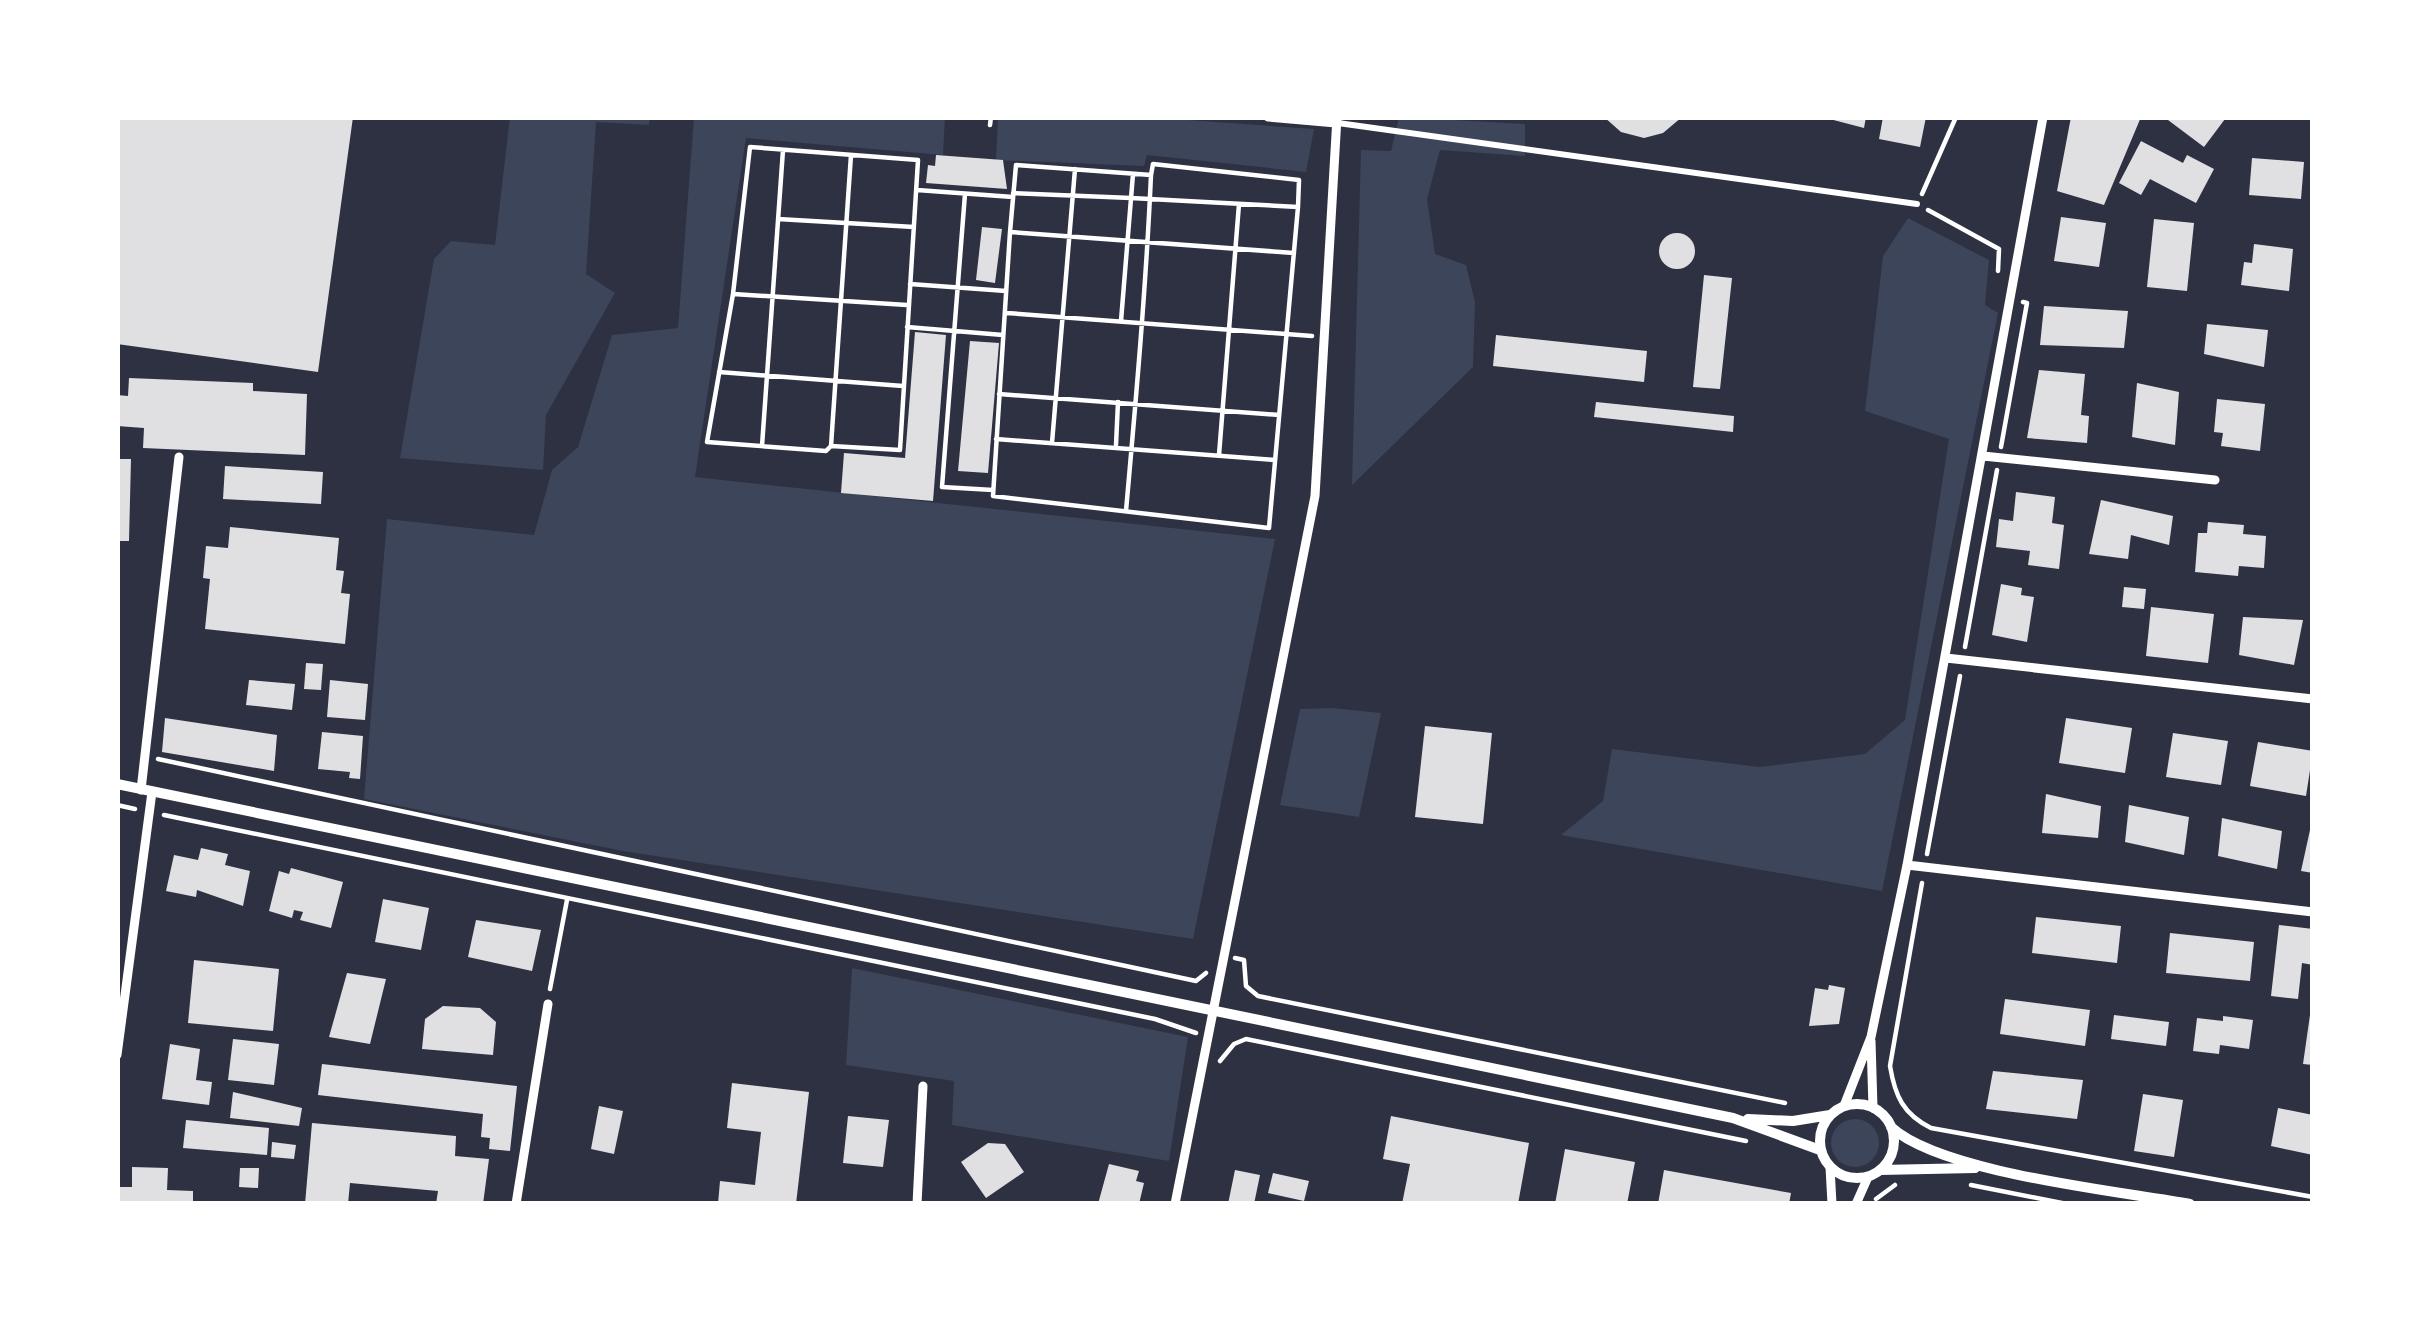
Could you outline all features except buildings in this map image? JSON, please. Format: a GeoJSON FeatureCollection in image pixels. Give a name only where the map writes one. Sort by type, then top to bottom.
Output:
{"type":"FeatureCollection","features":[{"type":"Feature","properties":{"kind":"street"},"geometry":{"type":"LineString","coordinates":[[1268,117],[1336,120],[1917,204]]}},
{"type":"Feature","properties":{"kind":"street"},"geometry":{"type":"LineString","coordinates":[[1733,1118],[1792,1121],[1830,1115],[1844,1106],[1871,1037],[1946,658],[2043,117]]}},
{"type":"Feature","properties":{"kind":"street"},"geometry":{"type":"LineString","coordinates":[[1175,1204],[1200,1056],[1315,496],[1336,120]]}},
{"type":"Feature","properties":{"kind":"street"},"geometry":{"type":"LineString","coordinates":[[1983,456],[2215,480]]}},
{"type":"Feature","properties":{"kind":"street"},"geometry":{"type":"LineString","coordinates":[[117,1055],[149,812],[147,756],[179,457]]}},
{"type":"Feature","properties":{"kind":"street"},"geometry":{"type":"LineString","coordinates":[[1946,658],[2313,699]]}},
{"type":"Feature","properties":{"kind":"street"},"geometry":{"type":"LineString","coordinates":[[117,784],[1733,1118],[1820,1150]]}},
{"type":"Feature","properties":{"kind":"street"},"geometry":{"type":"LineString","coordinates":[[1907,865],[2313,912]]}},
{"type":"Feature","properties":{"kind":"street"},"geometry":{"type":"LineString","coordinates":[[516,1204],[548,1004]]}},
{"type":"Feature","properties":{"kind":"street"},"geometry":{"type":"LineString","coordinates":[[1871,1037],[1874,1108],[1903,1138],[1990,1168],[2190,1204]]}},
{"type":"Feature","properties":{"kind":"street"},"geometry":{"type":"LineString","coordinates":[[917,1204],[923,1086]]}},
{"type":"Feature","properties":{"kind":"street"},"geometry":{"type":"LineString","coordinates":[[1844,1106],[1874,1108]]}},
{"type":"Feature","properties":{"kind":"street"},"geometry":{"type":"LineString","coordinates":[[1830,1115],[1821,1132],[1820,1150],[1830,1167],[1832,1204]]}},
{"type":"Feature","properties":{"kind":"street"},"geometry":{"type":"LineString","coordinates":[[1856,1204],[1893,1148],[1892,1127]]}},
{"type":"Feature","properties":{"kind":"street"},"geometry":{"type":"LineString","coordinates":[[1830,1167],[1846,1177],[1990,1168]]}},
{"type":"Feature","properties":{"kind":"path"},"geometry":{"type":"LineString","coordinates":[[1956,117],[1917,204],[1999,249],[1997,281]]}},
{"type":"Feature","properties":{"kind":"path"},"geometry":{"type":"LineString","coordinates":[[831,446],[899,450],[918,160],[749,147],[733,294],[707,442],[826,452],[831,446],[851,155]]}},
{"type":"Feature","properties":{"kind":"path"},"geometry":{"type":"LineString","coordinates":[[762,446],[783,150]]}},
{"type":"Feature","properties":{"kind":"path"},"geometry":{"type":"LineString","coordinates":[[1126,512],[1153,164],[1299,180],[1298,207],[1269,528],[1126,512],[993,496],[1016,165],[1151,175]]}},
{"type":"Feature","properties":{"kind":"path"},"geometry":{"type":"LineString","coordinates":[[1052,443],[1075,169]]}},
{"type":"Feature","properties":{"kind":"path"},"geometry":{"type":"LineString","coordinates":[[1121,321],[1133,174]]}},
{"type":"Feature","properties":{"kind":"path"},"geometry":{"type":"LineString","coordinates":[[916,190],[1298,207]]}},
{"type":"Feature","properties":{"kind":"path"},"geometry":{"type":"LineString","coordinates":[[965,194],[942,487],[994,490]]}},
{"type":"Feature","properties":{"kind":"path"},"geometry":{"type":"LineString","coordinates":[[1219,455],[1239,204]]}},
{"type":"Feature","properties":{"kind":"path"},"geometry":{"type":"LineString","coordinates":[[778,219],[914,227]]}},
{"type":"Feature","properties":{"kind":"path"},"geometry":{"type":"LineString","coordinates":[[1010,232],[1294,253]]}},
{"type":"Feature","properties":{"kind":"path"},"geometry":{"type":"LineString","coordinates":[[910,284],[1006,291]]}},
{"type":"Feature","properties":{"kind":"path"},"geometry":{"type":"LineString","coordinates":[[733,294],[909,306]]}},
{"type":"Feature","properties":{"kind":"path"},"geometry":{"type":"LineString","coordinates":[[2012,299],[2027,303],[1892,1056],[1894,1094],[1912,1118],[1931,1128],[2313,1197]]}},
{"type":"Feature","properties":{"kind":"path"},"geometry":{"type":"LineString","coordinates":[[1005,313],[1324,338]]}},
{"type":"Feature","properties":{"kind":"path"},"geometry":{"type":"LineString","coordinates":[[907,327],[1003,335]]}},
{"type":"Feature","properties":{"kind":"path"},"geometry":{"type":"LineString","coordinates":[[719,372],[904,386]]}},
{"type":"Feature","properties":{"kind":"path"},"geometry":{"type":"LineString","coordinates":[[999,394],[1280,415]]}},
{"type":"Feature","properties":{"kind":"path"},"geometry":{"type":"LineString","coordinates":[[1115,447],[1118,403]]}},
{"type":"Feature","properties":{"kind":"path"},"geometry":{"type":"LineString","coordinates":[[996,439],[1275,460]]}},
{"type":"Feature","properties":{"kind":"path"},"geometry":{"type":"LineString","coordinates":[[147,756],[1196,980],[1206,973],[1211,952]]}},
{"type":"Feature","properties":{"kind":"path"},"geometry":{"type":"LineString","coordinates":[[117,805],[1186,1026],[1195,1030],[1200,1056],[1223,1061],[1234,1044],[1246,1039],[1764,1145]]}},
{"type":"Feature","properties":{"kind":"path"},"geometry":{"type":"LineString","coordinates":[[548,1004],[572,877]]}},
{"type":"Feature","properties":{"kind":"path"},"geometry":{"type":"LineString","coordinates":[[1224,955],[1244,960],[1246,986],[1258,996],[1790,1104]]}},
{"type":"Feature","properties":{"kind":"path"},"geometry":{"type":"LineString","coordinates":[[1872,1054],[1892,1056]]}},
{"type":"Feature","properties":{"kind":"path"},"geometry":{"type":"LineString","coordinates":[[1873,1204],[1904,1180]]}},
{"type":"Feature","properties":{"kind":"path"},"geometry":{"type":"LineString","coordinates":[[1966,1185],[2067,1204]]}},
{"type":"Feature","properties":{"kind":"shaded area"},"geometry":{"type":"Polygon","coordinates":[[[510,117],[650,117],[649,125],[596,122],[586,274],[615,293],[546,415],[543,470],[400,458],[434,259],[451,241],[495,245],[510,117]]]}},
{"type":"Feature","properties":{"kind":"shaded area"},"geometry":{"type":"Polygon","coordinates":[[[694,117],[945,117],[943,155],[746,138],[695,477],[1275,539],[1193,939],[623,851],[364,799],[387,519],[534,535],[552,470],[578,447],[612,335],[678,328],[694,117]]]}},
{"type":"Feature","properties":{"kind":"shaded area"},"geometry":{"type":"Polygon","coordinates":[[[998,117],[1145,117],[1314,129],[1306,172],[1147,155],[1144,166],[996,160],[998,117]]]}},
{"type":"Feature","properties":{"kind":"shaded area"},"geometry":{"type":"Polygon","coordinates":[[[1399,117],[1525,124],[1525,156],[1440,150],[1427,199],[1435,254],[1466,265],[1475,302],[1473,367],[1352,485],[1361,150],[1391,151],[1399,117]]]}},
{"type":"Feature","properties":{"kind":"shaded area"},"geometry":{"type":"Polygon","coordinates":[[[1908,218],[1989,260],[1985,305],[1998,313],[1882,891],[1561,835],[1603,801],[1612,749],[1759,767],[1865,754],[1905,720],[1949,439],[1865,411],[1883,256],[1908,218]]]}},
{"type":"Feature","properties":{"kind":"shaded area"},"geometry":{"type":"Polygon","coordinates":[[[1300,709],[1381,713],[1359,817],[1280,805],[1300,709]]]}},
{"type":"Feature","properties":{"kind":"shaded area"},"geometry":{"type":"Polygon","coordinates":[[[852,968],[1188,1037],[1169,1161],[952,1125],[954,1081],[846,1065],[852,968]]]}},
{"type":"Feature","properties":{"kind":"shaded area"},"geometry":{"type":"Polygon","coordinates":[[[1855,1119],[1872,1126],[1879,1143],[1872,1160],[1855,1167],[1838,1160],[1831,1143],[1838,1126],[1855,1119]]]}}]}
